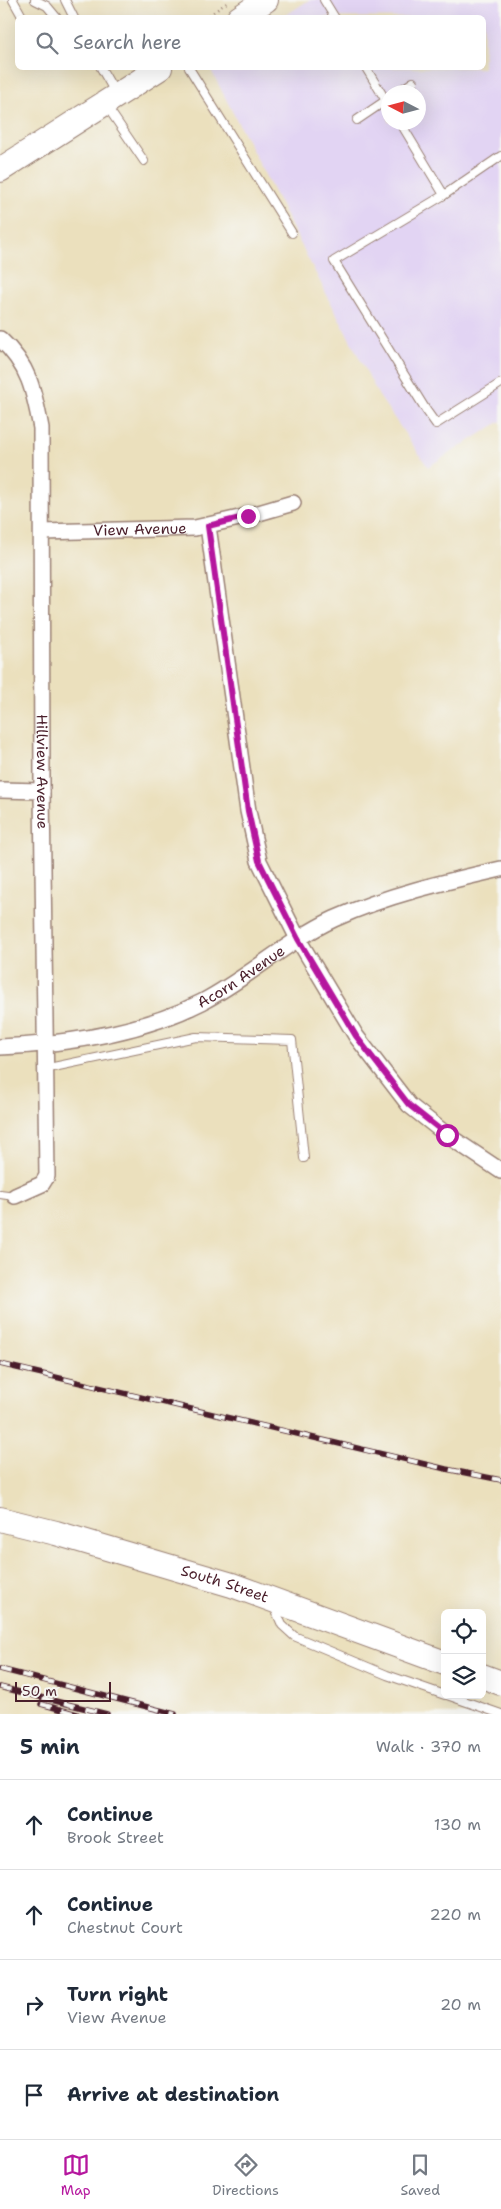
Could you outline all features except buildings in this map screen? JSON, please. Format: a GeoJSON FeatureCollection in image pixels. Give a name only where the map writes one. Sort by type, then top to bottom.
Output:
{"type":"FeatureCollection","features":[{"type":"Feature","properties":{"kind":"main road"},"geometry":{"type":"LineString","coordinates":[[243,15],[266,0]]}},
{"type":"Feature","properties":{"kind":"main road"},"geometry":{"type":"LineString","coordinates":[[0,170],[157,70]]}},
{"type":"Feature","properties":{"kind":"main road","name":"South Street"},"geometry":{"type":"LineString","coordinates":[[0,1519],[223,1582],[441,1662]]}},
{"type":"Feature","properties":{"kind":"main road"},"geometry":{"type":"LineString","coordinates":[[486,1677],[501,1683]]}},
{"type":"Feature","properties":{"kind":"street","name":"Hillview Avenue"},"geometry":{"type":"LineString","coordinates":[[0,339],[22,362],[32,385],[42,428],[42,790],[46,1180],[42,1184],[7,1195]]}},
{"type":"Feature","properties":{"kind":"street","name":"View Avenue"},"geometry":{"type":"LineString","coordinates":[[42,532],[177,530],[208,526],[293,503]]}},
{"type":"Feature","properties":{"kind":"street"},"geometry":{"type":"LineString","coordinates":[[208,526],[250,819],[259,861],[298,939],[356,1036],[409,1105],[447,1135],[501,1171]]}},
{"type":"Feature","properties":{"kind":"street"},"geometry":{"type":"LineString","coordinates":[[0,790],[42,790]]}},
{"type":"Feature","properties":{"kind":"street","name":"Acorn Avenue"},"geometry":{"type":"LineString","coordinates":[[0,1047],[44,1045],[120,1031],[162,1019],[203,1001],[298,939],[332,920],[371,903],[449,881],[501,869]]}},
{"type":"Feature","properties":{"kind":"lane"},"geometry":{"type":"LineString","coordinates":[[13,0],[21,15]]}},
{"type":"Feature","properties":{"kind":"lane"},"geometry":{"type":"LineString","coordinates":[[35,0],[47,6],[54,15]]}},
{"type":"Feature","properties":{"kind":"lane"},"geometry":{"type":"LineString","coordinates":[[65,0],[72,15]]}},
{"type":"Feature","properties":{"kind":"lane"},"geometry":{"type":"LineString","coordinates":[[324,0],[333,15]]}},
{"type":"Feature","properties":{"kind":"lane"},"geometry":{"type":"LineString","coordinates":[[102,70],[111,99],[144,161]]}},
{"type":"Feature","properties":{"kind":"lane"},"geometry":{"type":"LineString","coordinates":[[190,70],[292,232]]}},
{"type":"Feature","properties":{"kind":"lane"},"geometry":{"type":"LineString","coordinates":[[367,70],[381,91]]}},
{"type":"Feature","properties":{"kind":"lane"},"geometry":{"type":"LineString","coordinates":[[409,85],[414,82]]}},
{"type":"Feature","properties":{"kind":"lane"},"geometry":{"type":"LineString","coordinates":[[357,120],[381,105]]}},
{"type":"Feature","properties":{"kind":"lane"},"geometry":{"type":"LineString","coordinates":[[405,130],[444,195]]}},
{"type":"Feature","properties":{"kind":"lane"},"geometry":{"type":"LineString","coordinates":[[501,156],[444,195],[334,261],[436,424],[501,383]]}},
{"type":"Feature","properties":{"kind":"lane"},"geometry":{"type":"LineString","coordinates":[[44,1070],[196,1038],[292,1040],[304,1158]]}},
{"type":"Feature","properties":{"kind":"lane"},"geometry":{"type":"LineString","coordinates":[[271,1600],[282,1625],[294,1636],[387,1675],[441,1693]]}},
{"type":"Feature","properties":{"kind":"lane"},"geometry":{"type":"LineString","coordinates":[[458,1699],[501,1714]]}},
{"type":"Feature","properties":{"kind":"path"},"geometry":{"type":"LineString","coordinates":[[209,15],[232,0]]}},
{"type":"Feature","properties":{"kind":"shaded area"},"geometry":{"type":"Polygon","coordinates":[[[309,0],[501,0],[501,421],[428,467],[379,396],[211,70],[486,70],[486,15],[286,15],[309,0]]]}},
{"type":"Feature","properties":{"kind":"railway"},"geometry":{"type":"LineString","coordinates":[[0,1364],[446,1469],[501,1480]]}},
{"type":"Feature","properties":{"kind":"railway"},"geometry":{"type":"LineString","coordinates":[[0,1669],[175,1714]]}},
{"type":"Feature","properties":{"kind":"railway"},"geometry":{"type":"LineString","coordinates":[[0,1687],[107,1714]]}},
{"type":"Feature","properties":{"kind":"railway"},"geometry":{"type":"LineString","coordinates":[[41,1704],[77,1714]]}},
{"type":"Feature","properties":{"kind":"route"},"geometry":{"type":"LineString","coordinates":[[248,516],[208,526],[248,811],[259,861],[298,939],[356,1036],[409,1105],[447,1135]]}}]}
